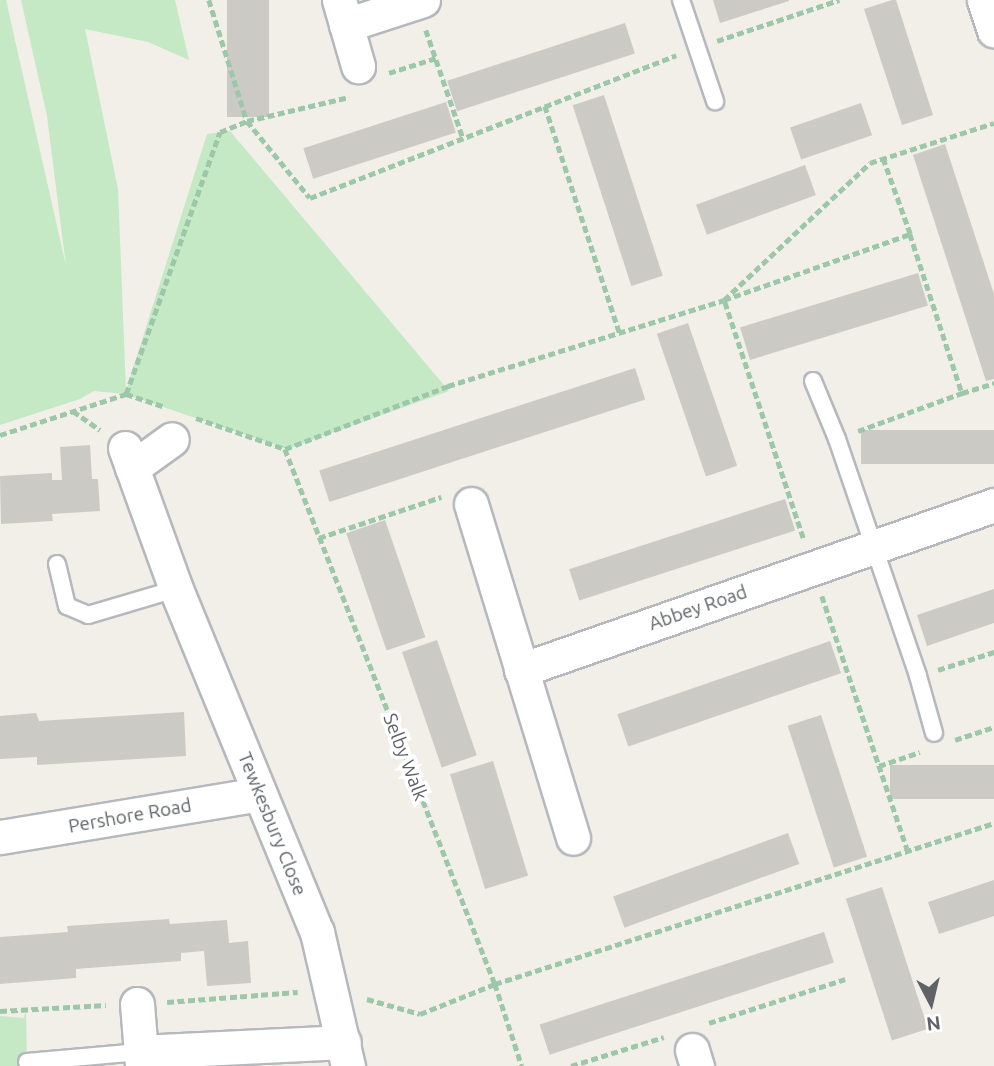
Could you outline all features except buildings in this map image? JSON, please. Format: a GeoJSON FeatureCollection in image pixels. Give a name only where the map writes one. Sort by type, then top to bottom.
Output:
{"type":"FeatureCollection","features":[{"type":"Feature","properties":{"kind":"street"},"geometry":{"type":"LineString","coordinates":[[360,74],[343,12],[419,1]]}},
{"type":"Feature","properties":{"kind":"street","name":"Tewkesbury Close"},"geometry":{"type":"LineString","coordinates":[[178,422],[128,458],[176,589],[317,932],[346,1054]]}},
{"type":"Feature","properties":{"kind":"street"},"geometry":{"type":"LineString","coordinates":[[461,499],[522,670],[573,838]]}},
{"type":"Feature","properties":{"kind":"street","name":"Abbey Road"},"geometry":{"type":"LineString","coordinates":[[522,670],[994,505]]}},
{"type":"Feature","properties":{"kind":"street","name":"Pershore Road"},"geometry":{"type":"LineString","coordinates":[[0,837],[259,794]]}},
{"type":"Feature","properties":{"kind":"street"},"geometry":{"type":"LineString","coordinates":[[138,1004],[141,1059],[346,1054]]}},
{"type":"Feature","properties":{"kind":"lane"},"geometry":{"type":"LineString","coordinates":[[681,0],[715,101]]}},
{"type":"Feature","properties":{"kind":"lane"},"geometry":{"type":"LineString","coordinates":[[813,381],[837,439],[874,546],[918,676],[934,733]]}},
{"type":"Feature","properties":{"kind":"lane"},"geometry":{"type":"LineString","coordinates":[[57,564],[67,606],[88,615],[176,589]]}},
{"type":"Feature","properties":{"kind":"lane"},"geometry":{"type":"LineString","coordinates":[[27,1062],[141,1059]]}},
{"type":"Feature","properties":{"kind":"path"},"geometry":{"type":"LineString","coordinates":[[209,0],[247,121],[310,198],[695,48],[839,0]]}},
{"type":"Feature","properties":{"kind":"path"},"geometry":{"type":"LineString","coordinates":[[419,1],[463,138]]}},
{"type":"Feature","properties":{"kind":"path"},"geometry":{"type":"LineString","coordinates":[[126,394],[220,132],[247,121],[365,93],[360,74],[436,58]]}},
{"type":"Feature","properties":{"kind":"path"},"geometry":{"type":"LineString","coordinates":[[545,106],[620,334]]}},
{"type":"Feature","properties":{"kind":"path"},"geometry":{"type":"LineString","coordinates":[[724,300],[870,163],[994,123]]}},
{"type":"Feature","properties":{"kind":"path"},"geometry":{"type":"LineString","coordinates":[[883,159],[962,393]]}},
{"type":"Feature","properties":{"kind":"path"},"geometry":{"type":"LineString","coordinates":[[0,435],[126,394],[178,422],[285,449],[448,386],[724,300],[909,234]]}},
{"type":"Feature","properties":{"kind":"path"},"geometry":{"type":"LineString","coordinates":[[724,300],[908,852]]}},
{"type":"Feature","properties":{"kind":"path"},"geometry":{"type":"LineString","coordinates":[[837,439],[994,383]]}},
{"type":"Feature","properties":{"kind":"path","name":"Selby Walk"},"geometry":{"type":"LineString","coordinates":[[285,449],[495,984],[522,1066]]}},
{"type":"Feature","properties":{"kind":"path"},"geometry":{"type":"LineString","coordinates":[[319,538],[461,499]]}},
{"type":"Feature","properties":{"kind":"path"},"geometry":{"type":"LineString","coordinates":[[918,676],[994,652]]}},
{"type":"Feature","properties":{"kind":"path"},"geometry":{"type":"LineString","coordinates":[[330,980],[368,1000],[420,1014],[495,984],[994,823]]}},
{"type":"Feature","properties":{"kind":"green space"},"geometry":{"type":"Polygon","coordinates":[[[0,0],[6,0],[66,266],[47,116],[21,0],[175,0],[189,60],[148,42],[85,29],[118,189],[126,391],[207,134],[230,131],[449,391],[287,449],[125,394],[94,391],[80,399],[0,425],[0,0]]]}},
{"type":"Feature","properties":{"kind":"green space"},"geometry":{"type":"Polygon","coordinates":[[[26,1009],[27,1066],[0,1066],[0,1016],[24,1018],[26,1009]]]}}]}
